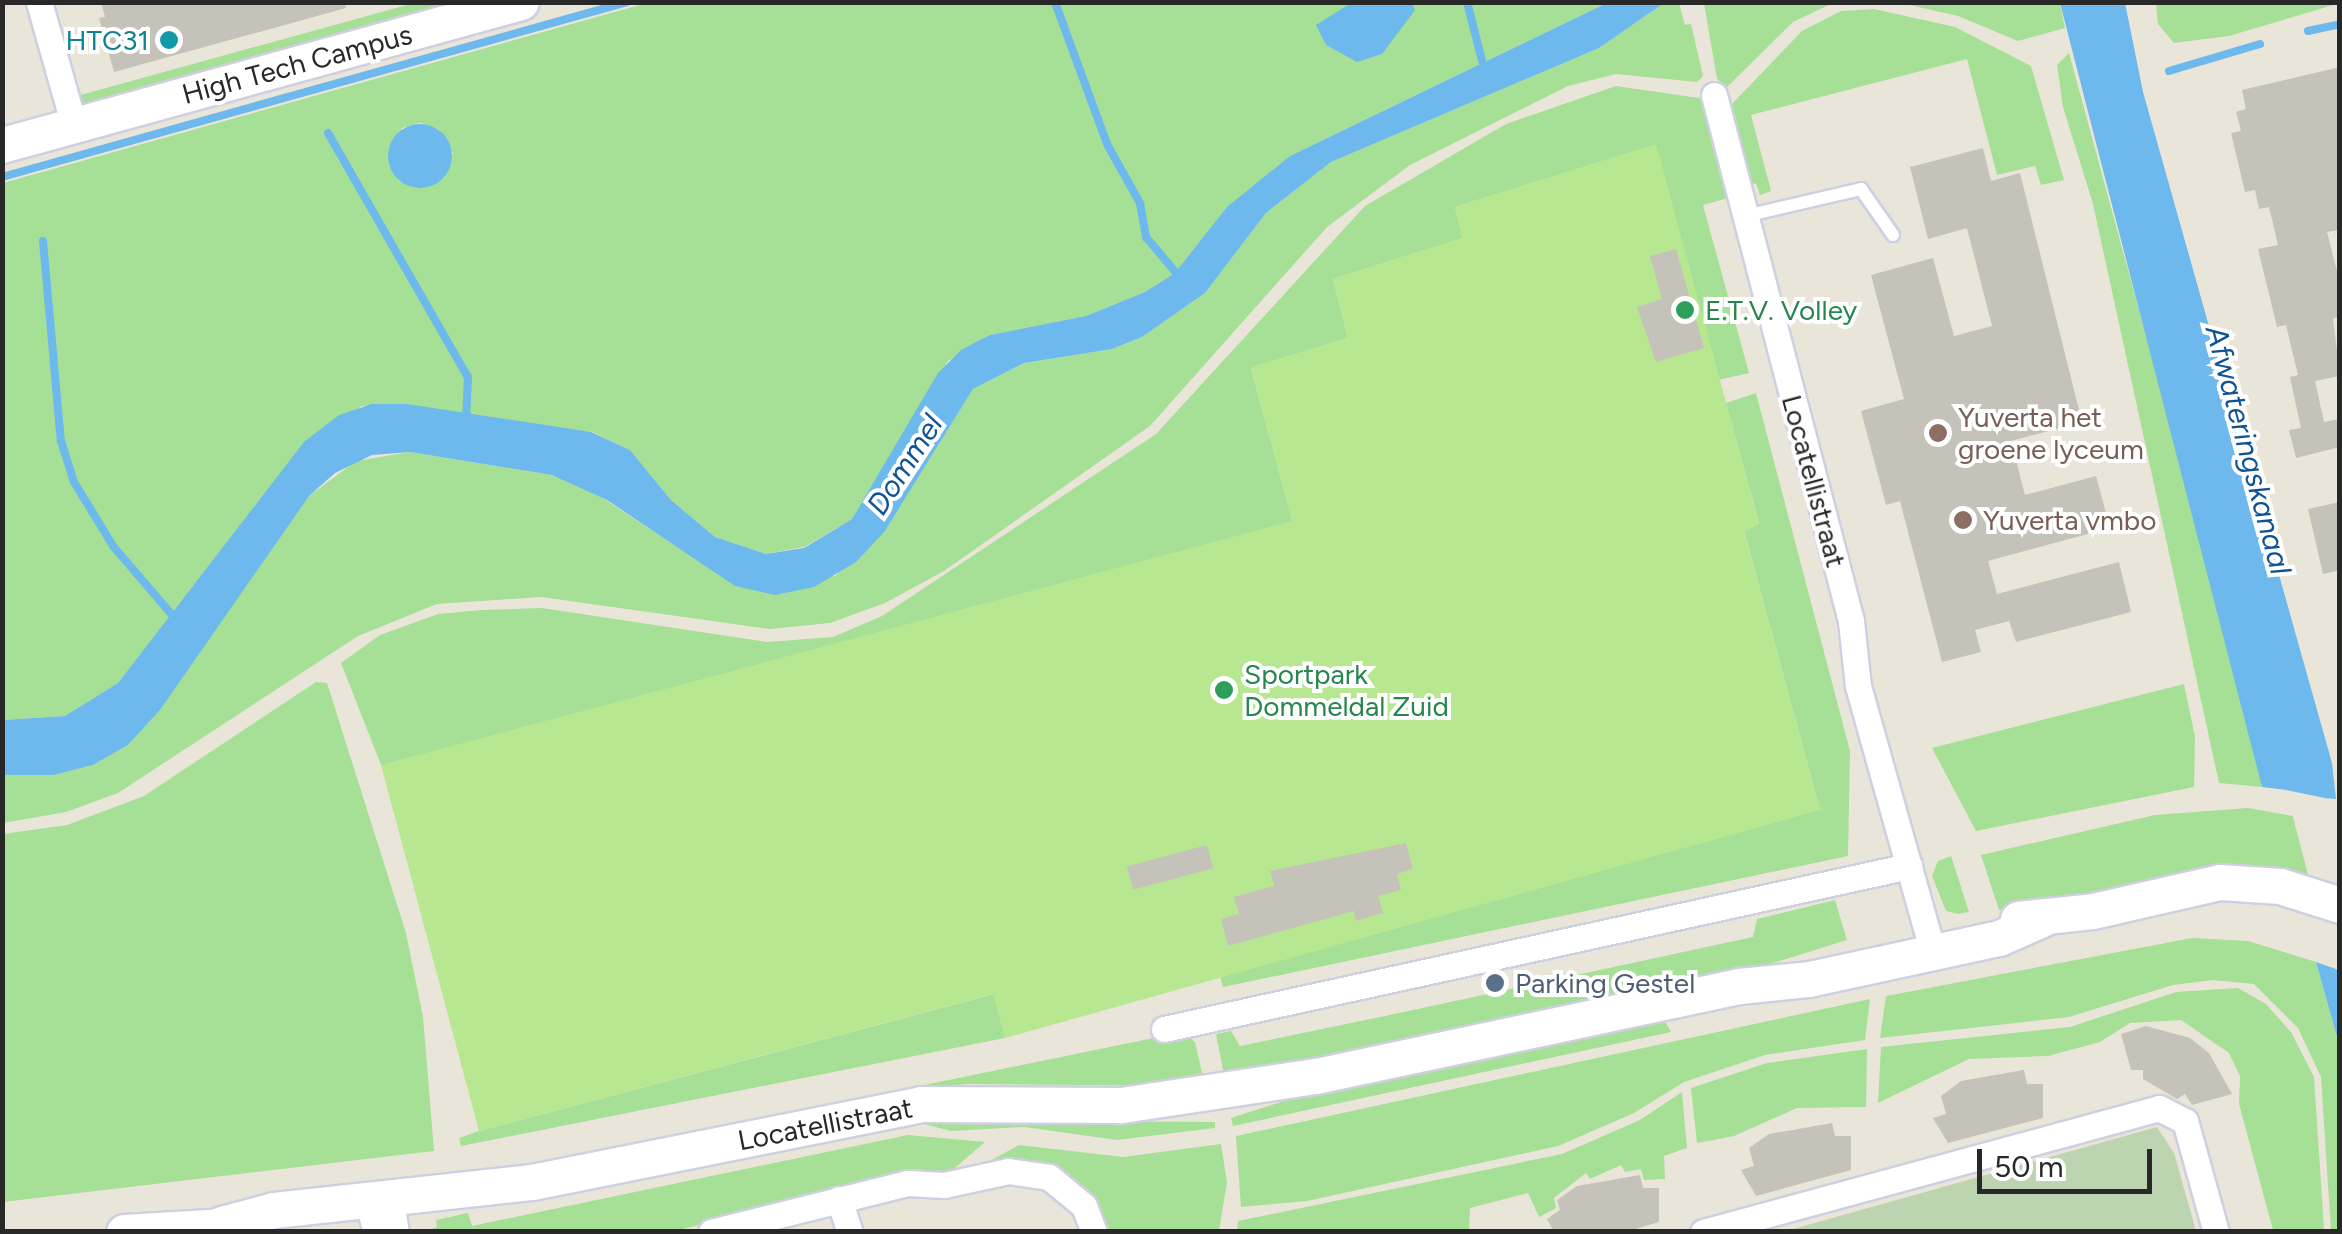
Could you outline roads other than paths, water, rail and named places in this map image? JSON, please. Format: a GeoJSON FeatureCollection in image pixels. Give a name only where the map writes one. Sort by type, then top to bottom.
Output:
{"type":"FeatureCollection","features":[{"type":"Feature","properties":{"kind":"main road","name":"High Tech Campus"},"geometry":{"type":"LineString","coordinates":[[2,145],[521,2]]}},
{"type":"Feature","properties":{"kind":"main road","name":"Locatellistraat"},"geometry":{"type":"LineString","coordinates":[[124,1232],[383,1216],[483,1200],[532,1182],[921,1104],[1121,1104],[1316,1076],[1740,986],[1809,979],[1930,942],[1999,938],[2042,919],[2172,895],[2328,909]]}},
{"type":"Feature","properties":{"kind":"street"},"geometry":{"type":"LineString","coordinates":[[39,2],[74,126]]}},
{"type":"Feature","properties":{"kind":"street","name":"Locatellistraat"},"geometry":{"type":"LineString","coordinates":[[1714,95],[1851,621],[1858,686],[1930,942]]}},
{"type":"Feature","properties":{"kind":"street"},"geometry":{"type":"LineString","coordinates":[[1164,1028],[1909,866]]}},
{"type":"Feature","properties":{"kind":"street"},"geometry":{"type":"LineString","coordinates":[[1703,1232],[2160,1108],[2185,1122],[2216,1232]]}},
{"type":"Feature","properties":{"kind":"street"},"geometry":{"type":"LineString","coordinates":[[711,1232],[907,1183],[944,1185],[1030,1171],[1084,1206],[1094,1232]]}},
{"type":"Feature","properties":{"kind":"street"},"geometry":{"type":"LineString","coordinates":[[839,1200],[850,1232]]}},
{"type":"Feature","properties":{"kind":"lane"},"geometry":{"type":"LineString","coordinates":[[1758,213],[1861,189],[1893,235]]}},
{"type":"Feature","properties":{"kind":"water"},"geometry":{"type":"Polygon","coordinates":[[[1351,3],[1412,3],[1415,10],[1382,54],[1357,62],[1326,45],[1316,25],[1351,3]]]}},
{"type":"Feature","properties":{"kind":"water","name":"Dommel"},"geometry":{"type":"Polygon","coordinates":[[[1607,3],[1664,3],[1599,48],[1331,162],[1266,213],[1205,293],[1142,337],[1112,349],[1024,363],[973,389],[885,531],[856,562],[814,587],[775,595],[735,586],[607,500],[552,475],[410,452],[372,455],[335,473],[309,496],[160,710],[128,745],[93,765],[54,775],[3,775],[3,720],[65,716],[118,683],[304,442],[339,415],[372,404],[407,404],[591,432],[630,450],[671,500],[715,537],[766,554],[804,548],[852,519],[938,373],[961,350],[990,335],[1086,316],[1145,292],[1175,273],[1227,207],[1290,156],[1607,3]]]}},
{"type":"Feature","properties":{"kind":"water"},"geometry":{"type":"Polygon","coordinates":[[[2060,3],[2125,3],[2143,92],[2332,763],[2336,799],[2323,798],[2339,864],[2339,1044],[2316,962],[2333,968],[2287,790],[2262,787],[2060,3]]]}},
{"type":"Feature","properties":{"kind":"water"},"geometry":{"type":"Polygon","coordinates":[[[420,124],[443,133],[452,156],[443,179],[420,188],[397,179],[388,156],[397,133],[420,124]]]}},
{"type":"Feature","properties":{"kind":"waterway"},"geometry":{"type":"LineString","coordinates":[[2,177],[627,2]]}},
{"type":"Feature","properties":{"kind":"waterway"},"geometry":{"type":"LineString","coordinates":[[1467,2],[1482,61]]}},
{"type":"Feature","properties":{"kind":"waterway"},"geometry":{"type":"LineString","coordinates":[[1056,5],[1108,146],[1140,203],[1146,237],[1182,280]]}},
{"type":"Feature","properties":{"kind":"waterway"},"geometry":{"type":"LineString","coordinates":[[2308,31],[2340,24]]}},
{"type":"Feature","properties":{"kind":"waterway"},"geometry":{"type":"LineString","coordinates":[[2169,71],[2260,44]]}},
{"type":"Feature","properties":{"kind":"waterway"},"geometry":{"type":"LineString","coordinates":[[328,133],[468,377],[466,421]]}},
{"type":"Feature","properties":{"kind":"waterway"},"geometry":{"type":"LineString","coordinates":[[43,241],[61,441],[74,482],[113,546],[179,623]]}},
{"type":"Feature","properties":{"kind":"place","name":"HTC31"},"geometry":{"type":"Point","coordinates":[169,40]}},
{"type":"Feature","properties":{"kind":"place","name":"E.T.V. Volley"},"geometry":{"type":"Point","coordinates":[1685,310]}},
{"type":"Feature","properties":{"kind":"place","name":"Yuverta het groene lyceum"},"geometry":{"type":"Point","coordinates":[1938,433]}},
{"type":"Feature","properties":{"kind":"place","name":"Yuverta vmbo"},"geometry":{"type":"Point","coordinates":[1963,520]}},
{"type":"Feature","properties":{"kind":"place","name":"Sportpark Dommeldal Zuid"},"geometry":{"type":"Point","coordinates":[1224,690]}},
{"type":"Feature","properties":{"kind":"place","name":"Parking Gestel"},"geometry":{"type":"Point","coordinates":[1495,983]}},
{"type":"Feature","properties":{"kind":"water label","name":"Afwateringskanaal"},"geometry":{"type":"Point","coordinates":[2248,450]}}]}
